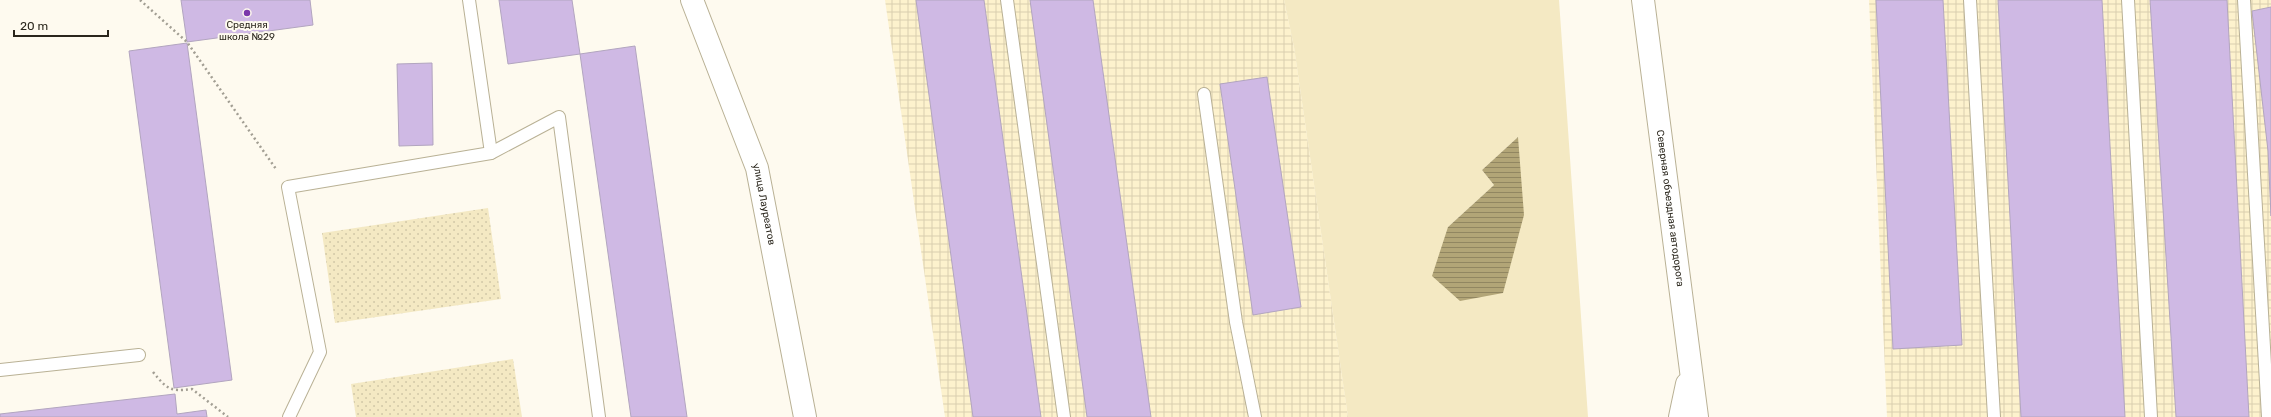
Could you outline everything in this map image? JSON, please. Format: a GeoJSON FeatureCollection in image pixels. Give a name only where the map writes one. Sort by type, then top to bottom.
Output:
{"type":"FeatureCollection","features":[{"type":"Feature","properties":{"kind":"street","name":"улица Лауреатов"},"geometry":{"type":"LineString","coordinates":[[692,0],[757,168],[805,417]]}},
{"type":"Feature","properties":{"kind":"street","name":"Северная объездная автодорога"},"geometry":{"type":"LineString","coordinates":[[1644,0],[1697,417]]}},
{"type":"Feature","properties":{"kind":"street"},"geometry":{"type":"LineString","coordinates":[[1680,417],[1690,368]]}},
{"type":"Feature","properties":{"kind":"lane"},"geometry":{"type":"LineString","coordinates":[[469,0],[491,153]]}},
{"type":"Feature","properties":{"kind":"lane"},"geometry":{"type":"LineString","coordinates":[[1007,0],[1064,417]]}},
{"type":"Feature","properties":{"kind":"lane"},"geometry":{"type":"LineString","coordinates":[[1970,0],[1994,417]]}},
{"type":"Feature","properties":{"kind":"lane"},"geometry":{"type":"LineString","coordinates":[[2128,0],[2151,417]]}},
{"type":"Feature","properties":{"kind":"lane"},"geometry":{"type":"LineString","coordinates":[[2244,0],[2268,417]]}},
{"type":"Feature","properties":{"kind":"lane"},"geometry":{"type":"LineString","coordinates":[[1204,94],[1236,322],[1255,417]]}},
{"type":"Feature","properties":{"kind":"lane"},"geometry":{"type":"LineString","coordinates":[[289,417],[320,352],[288,187],[491,153],[559,117],[598,417]]}},
{"type":"Feature","properties":{"kind":"lane"},"geometry":{"type":"LineString","coordinates":[[0,370],[139,355]]}},
{"type":"Feature","properties":{"kind":"path"},"geometry":{"type":"LineString","coordinates":[[140,0],[187,42],[288,187]]}},
{"type":"Feature","properties":{"kind":"path"},"geometry":{"type":"LineString","coordinates":[[164,386],[175,392],[192,389],[228,417]]}},
{"type":"Feature","properties":{"kind":"shaded area"},"geometry":{"type":"Polygon","coordinates":[[[885,0],[1284,0],[1294,47],[1348,417],[945,417],[885,0]]]}},
{"type":"Feature","properties":{"kind":"shaded area"},"geometry":{"type":"Polygon","coordinates":[[[1284,0],[1559,0],[1588,417],[1348,417],[1294,47],[1284,0]],[[1518,137],[1482,170],[1494,185],[1448,227],[1460,301],[1518,137]]]}},
{"type":"Feature","properties":{"kind":"shaded area"},"geometry":{"type":"Polygon","coordinates":[[[1869,0],[2271,0],[2271,417],[1887,417],[1869,0]]]}},
{"type":"Feature","properties":{"kind":"shaded area"},"geometry":{"type":"Polygon","coordinates":[[[1518,137],[1524,215],[1503,293],[1460,301],[1432,276],[1448,227],[1494,185],[1482,170],[1518,137]]]}},
{"type":"Feature","properties":{"kind":"shaded area"},"geometry":{"type":"Polygon","coordinates":[[[488,208],[501,299],[335,323],[322,233],[488,208]]]}},
{"type":"Feature","properties":{"kind":"shaded area"},"geometry":{"type":"Polygon","coordinates":[[[513,359],[522,417],[356,417],[351,384],[513,359]]]}},
{"type":"Feature","properties":{"kind":"building","name":"Средняя школа №29"},"geometry":{"type":"Polygon","coordinates":[[[181,0],[310,0],[313,25],[187,42],[181,0]]]}},
{"type":"Feature","properties":{"kind":"building"},"geometry":{"type":"Polygon","coordinates":[[[499,0],[572,0],[580,54],[508,64],[499,0]]]}},
{"type":"Feature","properties":{"kind":"building"},"geometry":{"type":"Polygon","coordinates":[[[916,0],[984,0],[1041,417],[973,417],[916,0]]]}},
{"type":"Feature","properties":{"kind":"building"},"geometry":{"type":"Polygon","coordinates":[[[1030,0],[1093,0],[1151,417],[1087,417],[1030,0]]]}},
{"type":"Feature","properties":{"kind":"building"},"geometry":{"type":"Polygon","coordinates":[[[1876,0],[1943,0],[1962,345],[1893,349],[1876,0]]]}},
{"type":"Feature","properties":{"kind":"building"},"geometry":{"type":"Polygon","coordinates":[[[1998,0],[2102,0],[2125,417],[2021,417],[1998,0]]]}},
{"type":"Feature","properties":{"kind":"building"},"geometry":{"type":"Polygon","coordinates":[[[2150,0],[2227,0],[2249,417],[2176,417],[2150,0]]]}},
{"type":"Feature","properties":{"kind":"building"},"geometry":{"type":"Polygon","coordinates":[[[2271,7],[2271,216],[2268,151],[2252,11],[2271,7]]]}},
{"type":"Feature","properties":{"kind":"building"},"geometry":{"type":"Polygon","coordinates":[[[187,43],[232,380],[174,388],[129,51],[187,43]]]}},
{"type":"Feature","properties":{"kind":"building"},"geometry":{"type":"Polygon","coordinates":[[[635,46],[687,417],[631,417],[580,54],[635,46]]]}},
{"type":"Feature","properties":{"kind":"building"},"geometry":{"type":"Polygon","coordinates":[[[432,63],[433,145],[399,146],[397,64],[432,63]]]}},
{"type":"Feature","properties":{"kind":"building"},"geometry":{"type":"Polygon","coordinates":[[[1267,77],[1301,307],[1253,315],[1220,84],[1267,77]]]}},
{"type":"Feature","properties":{"kind":"building"},"geometry":{"type":"Polygon","coordinates":[[[175,394],[177,414],[206,410],[207,417],[0,417],[0,414],[175,394]]]}},
{"type":"Feature","properties":{"kind":"place","name":"Средняя школа №29"},"geometry":{"type":"Point","coordinates":[247,13]}}]}
